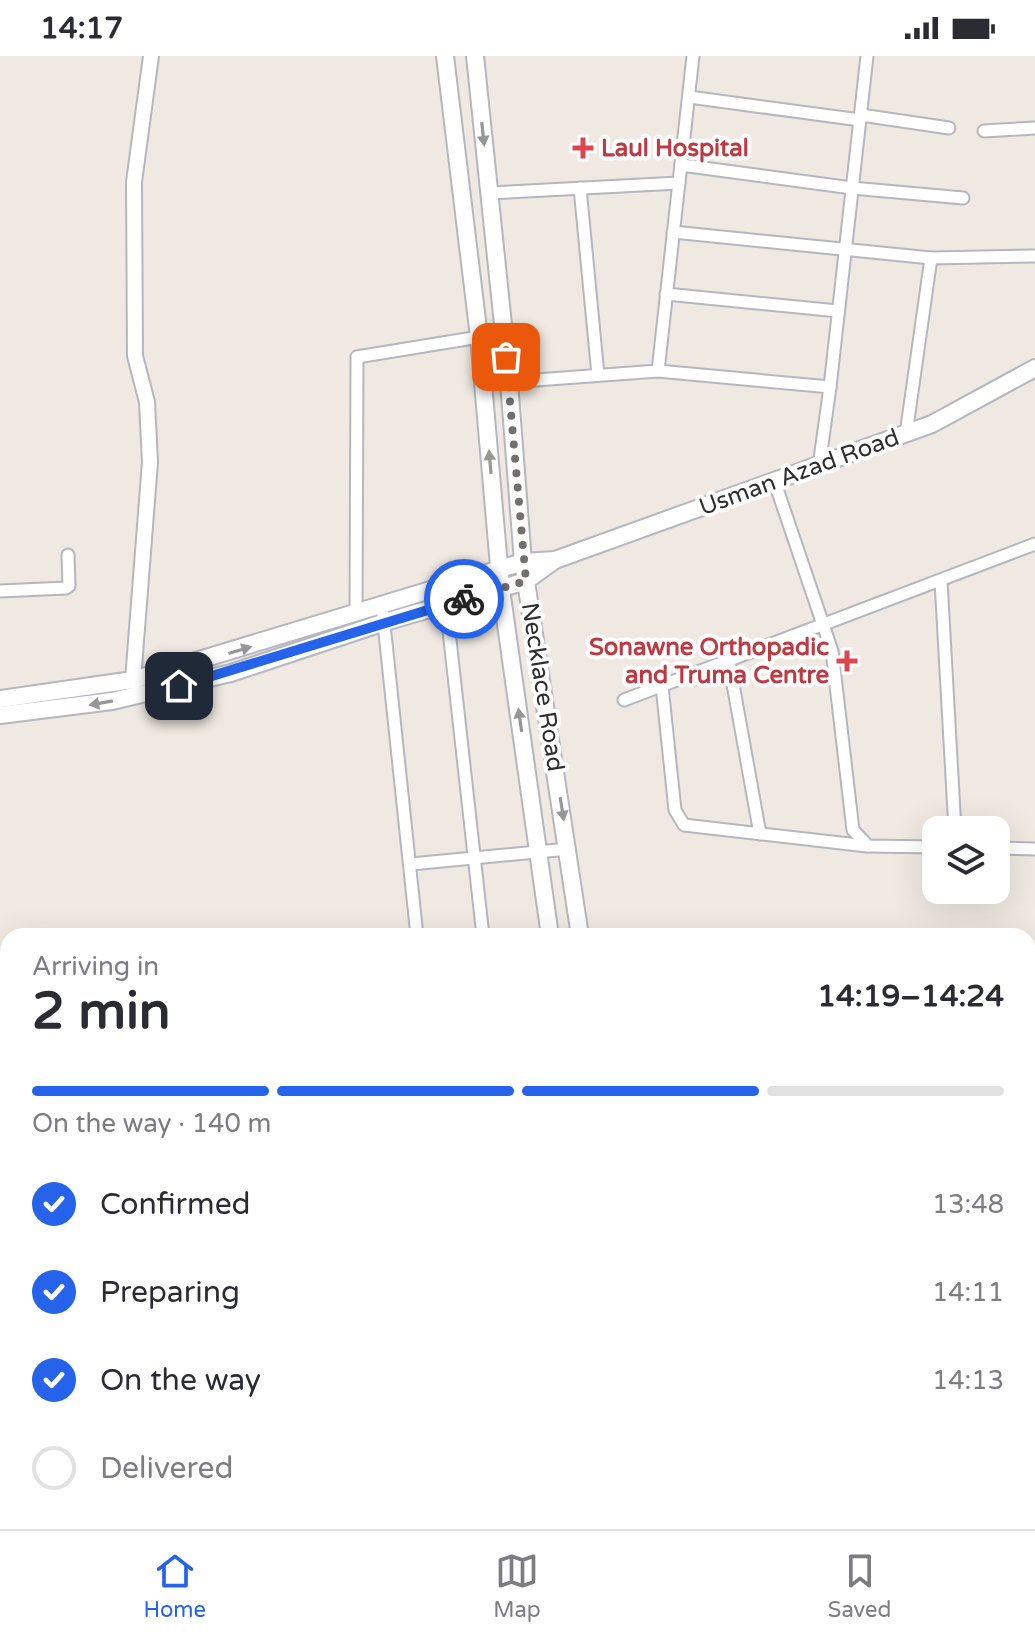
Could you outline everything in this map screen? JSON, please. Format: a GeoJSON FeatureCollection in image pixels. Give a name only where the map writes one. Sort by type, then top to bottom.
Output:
{"type":"FeatureCollection","features":[{"type":"Feature","properties":{"kind":"main road","name":"Necklace Road"},"geometry":{"type":"LineString","coordinates":[[445,56],[479,337],[501,589],[549,928]]}},
{"type":"Feature","properties":{"kind":"main road","name":"Necklace Road"},"geometry":{"type":"LineString","coordinates":[[475,56],[509,382],[523,562],[579,928]]}},
{"type":"Feature","properties":{"kind":"main road","name":"Usman Azad Road"},"geometry":{"type":"LineString","coordinates":[[0,699],[133,680],[356,613],[383,614],[446,604],[501,589],[526,581],[555,560],[932,424],[1035,368]]}},
{"type":"Feature","properties":{"kind":"main road","name":"Usman Azad Road"},"geometry":{"type":"LineString","coordinates":[[0,715],[83,706],[154,693],[231,673],[499,568],[523,562],[555,560]]}},
{"type":"Feature","properties":{"kind":"street"},"geometry":{"type":"LineString","coordinates":[[133,680],[150,462],[147,402],[135,356],[134,182],[151,56]]}},
{"type":"Feature","properties":{"kind":"street"},"geometry":{"type":"LineString","coordinates":[[658,371],[693,56]]}},
{"type":"Feature","properties":{"kind":"street"},"geometry":{"type":"LineString","coordinates":[[819,466],[866,56]]}},
{"type":"Feature","properties":{"kind":"street"},"geometry":{"type":"LineString","coordinates":[[689,97],[949,128]]}},
{"type":"Feature","properties":{"kind":"street"},"geometry":{"type":"LineString","coordinates":[[984,131],[1035,128]]}},
{"type":"Feature","properties":{"kind":"street"},"geometry":{"type":"LineString","coordinates":[[681,165],[852,188],[963,198]]}},
{"type":"Feature","properties":{"kind":"street"},"geometry":{"type":"LineString","coordinates":[[489,193],[679,183]]}},
{"type":"Feature","properties":{"kind":"street"},"geometry":{"type":"LineString","coordinates":[[580,188],[598,375]]}},
{"type":"Feature","properties":{"kind":"street"},"geometry":{"type":"LineString","coordinates":[[673,232],[931,258],[1035,256]]}},
{"type":"Feature","properties":{"kind":"street"},"geometry":{"type":"LineString","coordinates":[[906,434],[931,258]]}},
{"type":"Feature","properties":{"kind":"street"},"geometry":{"type":"LineString","coordinates":[[666,294],[838,311]]}},
{"type":"Feature","properties":{"kind":"street"},"geometry":{"type":"LineString","coordinates":[[356,613],[357,357],[479,337]]}},
{"type":"Feature","properties":{"kind":"street"},"geometry":{"type":"LineString","coordinates":[[509,382],[658,371],[830,387]]}},
{"type":"Feature","properties":{"kind":"street"},"geometry":{"type":"LineString","coordinates":[[774,480],[832,651],[850,819],[853,830],[868,846]]}},
{"type":"Feature","properties":{"kind":"street"},"geometry":{"type":"LineString","coordinates":[[624,700],[824,627],[1035,544]]}},
{"type":"Feature","properties":{"kind":"street"},"geometry":{"type":"LineString","coordinates":[[0,591],[66,588],[69,586],[68,555]]}},
{"type":"Feature","properties":{"kind":"street"},"geometry":{"type":"LineString","coordinates":[[941,581],[954,816]]}},
{"type":"Feature","properties":{"kind":"street"},"geometry":{"type":"LineString","coordinates":[[446,604],[482,928]]}},
{"type":"Feature","properties":{"kind":"street"},"geometry":{"type":"LineString","coordinates":[[383,614],[416,928]]}},
{"type":"Feature","properties":{"kind":"street"},"geometry":{"type":"LineString","coordinates":[[729,662],[760,834]]}},
{"type":"Feature","properties":{"kind":"street"},"geometry":{"type":"LineString","coordinates":[[662,686],[677,818],[694,829],[868,846],[922,847]]}},
{"type":"Feature","properties":{"kind":"street"},"geometry":{"type":"LineString","coordinates":[[1010,848],[1035,849]]}},
{"type":"Feature","properties":{"kind":"street"},"geometry":{"type":"LineString","coordinates":[[411,864],[568,849]]}},
{"type":"Feature","properties":{"kind":"way so far"},"geometry":{"type":"LineString","coordinates":[[464,599],[526,581],[506,357]]}},
{"type":"Feature","properties":{"kind":"place","name":"Laul Hospital"},"geometry":{"type":"Point","coordinates":[583,148]}},
{"type":"Feature","properties":{"kind":"place","name":"Sonawne Orthopadic and Truma Centre"},"geometry":{"type":"Point","coordinates":[847,661]}},
{"type":"Feature","properties":{"kind":"route"},"geometry":{"type":"LineString","coordinates":[[179,686],[231,673],[464,599]]}}]}
